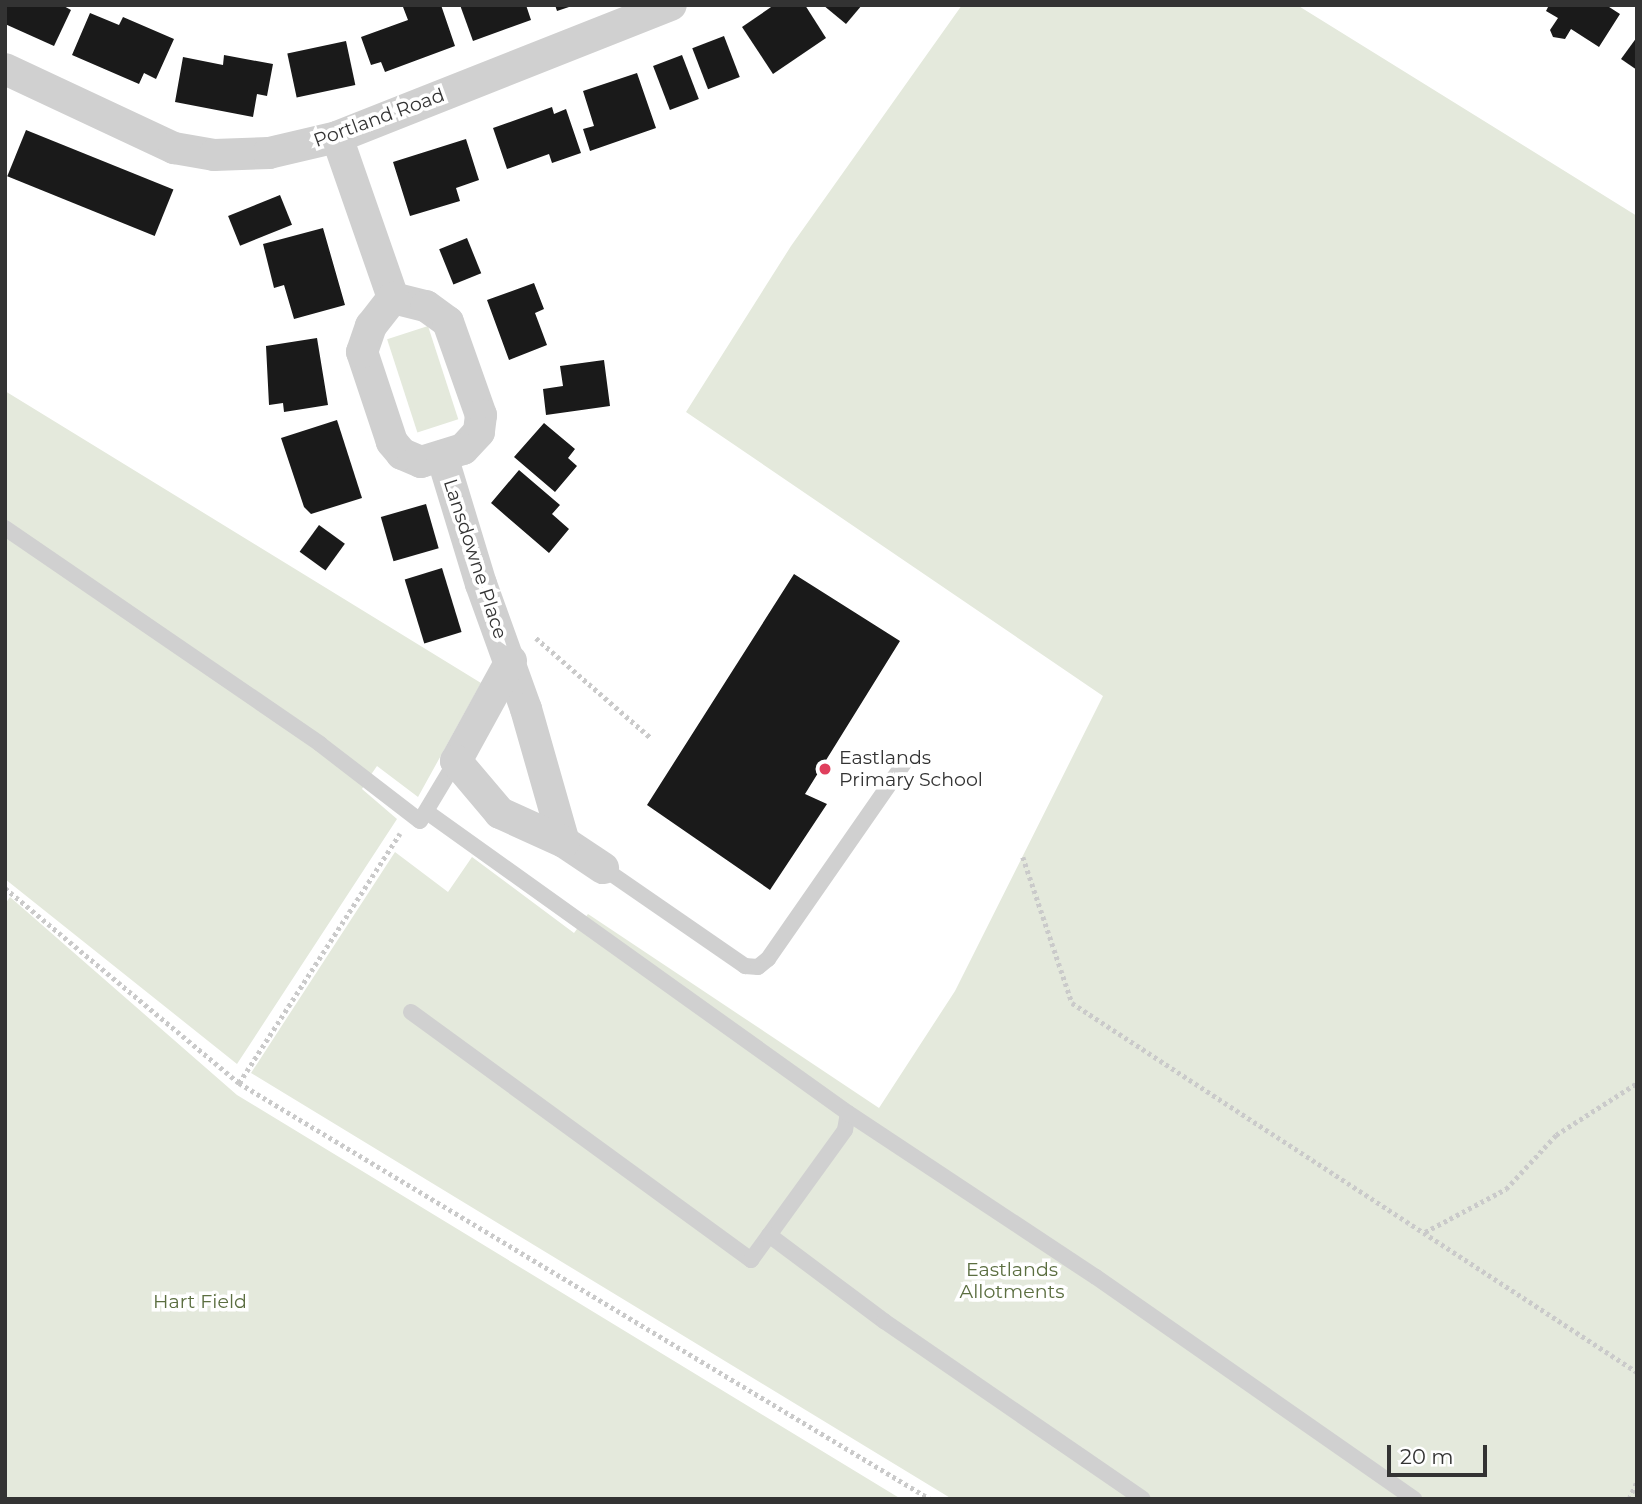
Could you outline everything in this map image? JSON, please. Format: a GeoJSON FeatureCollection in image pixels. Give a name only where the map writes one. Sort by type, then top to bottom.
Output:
{"type":"FeatureCollection","features":[{"type":"Feature","properties":{"kind":"street","name":"Portland Road"},"geometry":{"type":"LineString","coordinates":[[5,69],[174,148],[214,155],[269,153],[337,137],[671,5]]}},
{"type":"Feature","properties":{"kind":"street"},"geometry":{"type":"LineString","coordinates":[[337,137],[393,298]]}},
{"type":"Feature","properties":{"kind":"street","name":"Lansdowne Place"},"geometry":{"type":"LineString","coordinates":[[393,298],[426,306],[448,322],[470,376],[481,415],[479,432],[463,449],[421,462],[402,454],[392,442],[362,352],[371,326],[393,298]]}},
{"type":"Feature","properties":{"kind":"street","name":"Lansdowne Place"},"geometry":{"type":"LineString","coordinates":[[442,456],[481,584],[510,661],[564,842]]}},
{"type":"Feature","properties":{"kind":"street","name":"Lansdowne Place"},"geometry":{"type":"LineString","coordinates":[[456,761],[510,661]]}},
{"type":"Feature","properties":{"kind":"street"},"geometry":{"type":"LineString","coordinates":[[456,761],[500,813],[564,842],[603,868]]}},
{"type":"Feature","properties":{"kind":"lane"},"geometry":{"type":"LineString","coordinates":[[5,528],[848,1112],[1096,1277],[1414,1499]]}},
{"type":"Feature","properties":{"kind":"lane"},"geometry":{"type":"LineString","coordinates":[[420,813],[456,761]]}},
{"type":"Feature","properties":{"kind":"lane"},"geometry":{"type":"LineString","coordinates":[[603,868],[745,966],[758,967],[768,960],[904,763]]}},
{"type":"Feature","properties":{"kind":"lane"},"geometry":{"type":"LineString","coordinates":[[411,1012],[751,1259],[845,1130],[848,1112]]}},
{"type":"Feature","properties":{"kind":"lane"},"geometry":{"type":"LineString","coordinates":[[769,1236],[884,1321],[1143,1499]]}},
{"type":"Feature","properties":{"kind":"path"},"geometry":{"type":"LineString","coordinates":[[528,630],[650,737]]}},
{"type":"Feature","properties":{"kind":"path"},"geometry":{"type":"LineString","coordinates":[[239,1083],[420,813]]}},
{"type":"Feature","properties":{"kind":"path"},"geometry":{"type":"LineString","coordinates":[[1023,857],[1072,1003],[1637,1372]]}},
{"type":"Feature","properties":{"kind":"path"},"geometry":{"type":"LineString","coordinates":[[5,888],[239,1083],[930,1499]]}},
{"type":"Feature","properties":{"kind":"path"},"geometry":{"type":"LineString","coordinates":[[1425,1232],[1506,1189],[1556,1135],[1637,1083]]}},
{"type":"Feature","properties":{"kind":"path"},"geometry":{"type":"LineString","coordinates":[[1629,1499],[1637,1481]]}},
{"type":"Feature","properties":{"kind":"green space","name":"Eastlands Allotments"},"geometry":{"type":"Polygon","coordinates":[[[962,5],[1297,5],[1637,216],[1637,1499],[952,1499],[251,1073],[395,852],[448,892],[472,857],[574,933],[588,914],[879,1108],[955,991],[1103,696],[686,412],[791,246],[962,5]]]}},
{"type":"Feature","properties":{"kind":"green space"},"geometry":{"type":"Polygon","coordinates":[[[428,326],[458,419],[417,432],[387,339],[428,326]]]}},
{"type":"Feature","properties":{"kind":"green space"},"geometry":{"type":"Polygon","coordinates":[[[5,391],[481,683],[418,797],[377,766],[368,779],[362,789],[397,819],[237,1064],[5,879],[5,391]]]}},
{"type":"Feature","properties":{"kind":"green space","name":"Hart Field"},"geometry":{"type":"Polygon","coordinates":[[[10,897],[237,1095],[901,1499],[5,1499],[5,904],[10,897]]]}},
{"type":"Feature","properties":{"kind":"building"},"geometry":{"type":"Polygon","coordinates":[[[5,5],[62,5],[71,10],[54,46],[5,24],[5,5]]]}},
{"type":"Feature","properties":{"kind":"building"},"geometry":{"type":"Polygon","coordinates":[[[441,5],[455,46],[385,72],[381,62],[371,65],[361,37],[408,20],[403,7],[441,5]]]}},
{"type":"Feature","properties":{"kind":"building"},"geometry":{"type":"Polygon","coordinates":[[[460,5],[526,5],[531,20],[473,41],[460,5]]]}},
{"type":"Feature","properties":{"kind":"building"},"geometry":{"type":"Polygon","coordinates":[[[555,5],[572,5],[572,6],[557,11],[555,5]]]}},
{"type":"Feature","properties":{"kind":"building"},"geometry":{"type":"Polygon","coordinates":[[[774,5],[805,5],[826,38],[773,74],[742,27],[774,5]]]}},
{"type":"Feature","properties":{"kind":"building"},"geometry":{"type":"Polygon","coordinates":[[[823,5],[862,5],[846,24],[823,5]]]}},
{"type":"Feature","properties":{"kind":"building"},"geometry":{"type":"Polygon","coordinates":[[[1549,5],[1606,5],[1620,14],[1599,47],[1571,29],[1565,39],[1553,37],[1550,30],[1558,18],[1546,11],[1549,5]]]}},
{"type":"Feature","properties":{"kind":"building"},"geometry":{"type":"Polygon","coordinates":[[[90,13],[119,25],[123,17],[174,39],[156,79],[144,73],[139,84],[72,55],[90,13]]]}},
{"type":"Feature","properties":{"kind":"building"},"geometry":{"type":"Polygon","coordinates":[[[724,36],[740,77],[708,89],[692,48],[724,36]]]}},
{"type":"Feature","properties":{"kind":"building"},"geometry":{"type":"Polygon","coordinates":[[[1637,37],[1637,70],[1621,59],[1637,37]]]}},
{"type":"Feature","properties":{"kind":"building"},"geometry":{"type":"Polygon","coordinates":[[[346,41],[355,85],[297,97],[287,53],[346,41]]]}},
{"type":"Feature","properties":{"kind":"building"},"geometry":{"type":"Polygon","coordinates":[[[224,55],[273,64],[267,96],[257,94],[253,117],[175,102],[183,57],[223,65],[224,55]]]}},
{"type":"Feature","properties":{"kind":"building"},"geometry":{"type":"Polygon","coordinates":[[[682,55],[699,99],[670,110],[653,66],[682,55]]]}},
{"type":"Feature","properties":{"kind":"building"},"geometry":{"type":"Polygon","coordinates":[[[637,73],[656,128],[590,151],[583,129],[594,126],[583,91],[637,73]]]}},
{"type":"Feature","properties":{"kind":"building"},"geometry":{"type":"Polygon","coordinates":[[[552,107],[554,114],[566,109],[581,153],[552,163],[549,154],[507,169],[493,128],[552,107]]]}},
{"type":"Feature","properties":{"kind":"building"},"geometry":{"type":"Polygon","coordinates":[[[26,130],[173,190],[155,236],[7,176],[26,130]]]}},
{"type":"Feature","properties":{"kind":"building"},"geometry":{"type":"Polygon","coordinates":[[[466,139],[479,180],[456,188],[460,201],[410,216],[393,162],[466,139]]]}},
{"type":"Feature","properties":{"kind":"building"},"geometry":{"type":"Polygon","coordinates":[[[280,195],[292,225],[240,246],[228,216],[280,195]]]}},
{"type":"Feature","properties":{"kind":"building"},"geometry":{"type":"Polygon","coordinates":[[[323,228],[345,305],[294,319],[284,285],[274,288],[263,244],[323,228]]]}},
{"type":"Feature","properties":{"kind":"building"},"geometry":{"type":"Polygon","coordinates":[[[467,238],[481,273],[453,284],[439,249],[467,238]]]}},
{"type":"Feature","properties":{"kind":"building"},"geometry":{"type":"Polygon","coordinates":[[[534,283],[544,309],[535,313],[547,345],[509,360],[487,300],[534,283]]]}},
{"type":"Feature","properties":{"kind":"building"},"geometry":{"type":"Polygon","coordinates":[[[317,338],[328,405],[284,412],[283,403],[269,405],[266,346],[317,338]]]}},
{"type":"Feature","properties":{"kind":"building"},"geometry":{"type":"Polygon","coordinates":[[[604,360],[610,406],[546,415],[543,389],[563,386],[560,366],[604,360]]]}},
{"type":"Feature","properties":{"kind":"building"},"geometry":{"type":"Polygon","coordinates":[[[337,420],[362,498],[311,514],[304,507],[281,438],[337,420]]]}},
{"type":"Feature","properties":{"kind":"building"},"geometry":{"type":"Polygon","coordinates":[[[544,423],[575,449],[568,458],[577,466],[555,492],[514,457],[544,423]]]}},
{"type":"Feature","properties":{"kind":"building"},"geometry":{"type":"Polygon","coordinates":[[[519,470],[560,505],[552,514],[569,529],[549,553],[491,503],[519,470]]]}},
{"type":"Feature","properties":{"kind":"building"},"geometry":{"type":"Polygon","coordinates":[[[426,504],[439,548],[394,561],[381,517],[426,504]]]}},
{"type":"Feature","properties":{"kind":"building"},"geometry":{"type":"Polygon","coordinates":[[[319,525],[345,544],[325,571],[300,552],[319,525]]]}},
{"type":"Feature","properties":{"kind":"building"},"geometry":{"type":"Polygon","coordinates":[[[442,568],[462,632],[424,643],[405,579],[442,568]]]}},
{"type":"Feature","properties":{"kind":"building"},"geometry":{"type":"Polygon","coordinates":[[[794,574],[900,641],[805,794],[827,804],[770,890],[647,805],[794,574]]]}},
{"type":"Feature","properties":{"kind":"place","name":"Eastlands Primary School"},"geometry":{"type":"Point","coordinates":[825,769]}}]}
